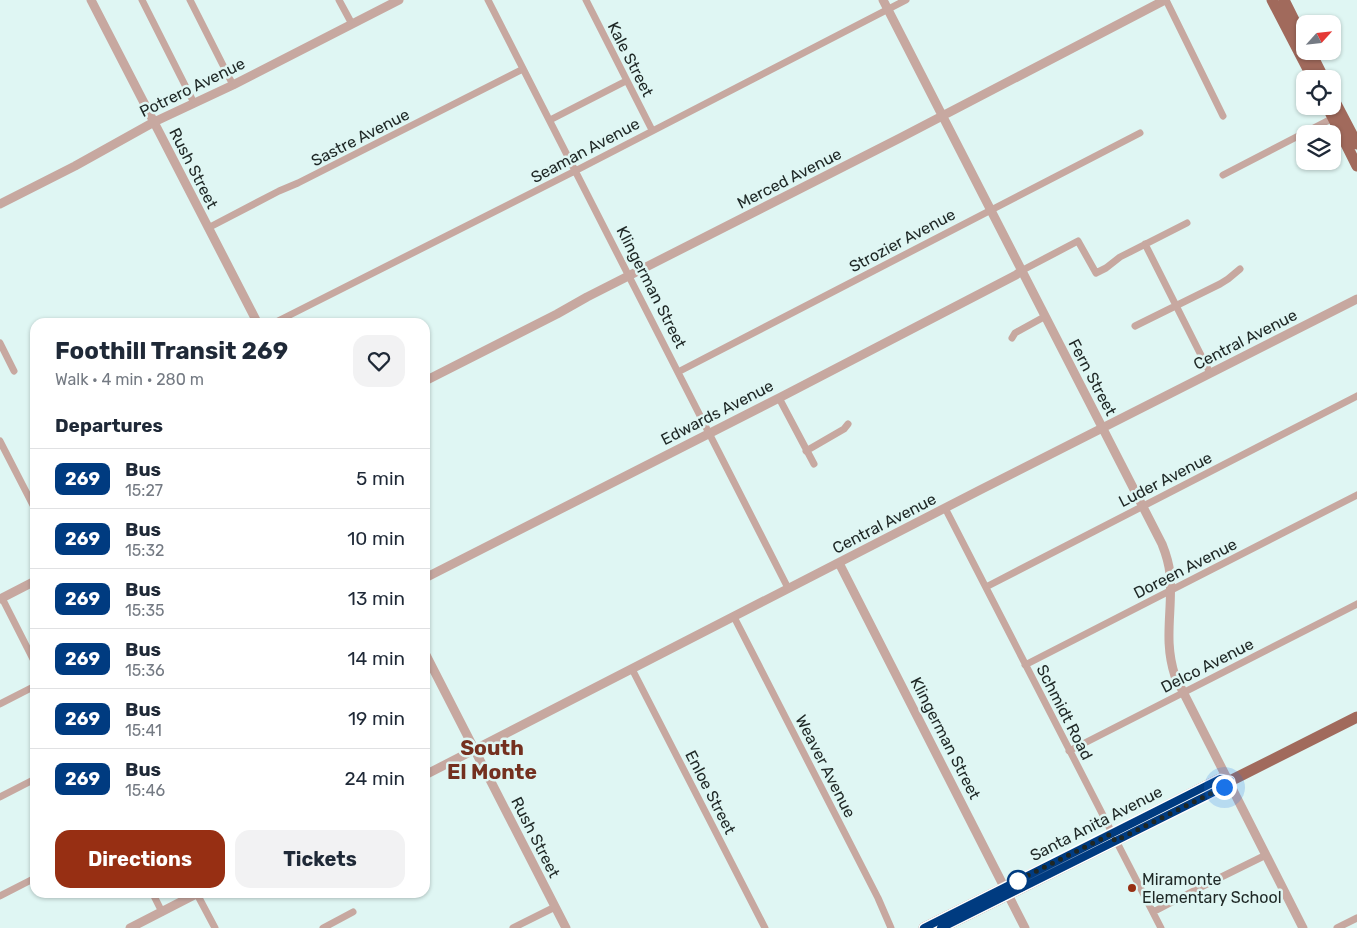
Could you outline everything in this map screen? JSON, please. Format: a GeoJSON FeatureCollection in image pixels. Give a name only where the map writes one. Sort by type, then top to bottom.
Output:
{"type":"FeatureCollection","features":[{"type":"Feature","properties":{"kind":"main road"},"geometry":{"type":"LineString","coordinates":[[1272,0],[1308,70]]}},
{"type":"Feature","properties":{"kind":"main road"},"geometry":{"type":"LineString","coordinates":[[1284,0],[1296,24]]}},
{"type":"Feature","properties":{"kind":"main road"},"geometry":{"type":"LineString","coordinates":[[1341,113],[1357,144]]}},
{"type":"Feature","properties":{"kind":"main road"},"geometry":{"type":"LineString","coordinates":[[1332,115],[1357,166]]}},
{"type":"Feature","properties":{"kind":"main road","name":"Santa Anita Avenue"},"geometry":{"type":"LineString","coordinates":[[941,928],[1007,891],[1113,837],[1220,779],[1230,781],[1357,718]]}},
{"type":"Feature","properties":{"kind":"main road","name":"Santa Anita Avenue"},"geometry":{"type":"LineString","coordinates":[[924,928],[1007,891]]}},
{"type":"Feature","properties":{"kind":"street","name":"Rush Street"},"geometry":{"type":"LineString","coordinates":[[91,0],[255,318]]}},
{"type":"Feature","properties":{"kind":"street"},"geometry":{"type":"LineString","coordinates":[[142,0],[194,103]]}},
{"type":"Feature","properties":{"kind":"street"},"geometry":{"type":"LineString","coordinates":[[190,0],[233,85]]}},
{"type":"Feature","properties":{"kind":"street"},"geometry":{"type":"LineString","coordinates":[[339,0],[352,24]]}},
{"type":"Feature","properties":{"kind":"street","name":"Potrero Avenue"},"geometry":{"type":"LineString","coordinates":[[0,204],[75,166],[154,122],[233,85],[399,0]]}},
{"type":"Feature","properties":{"kind":"street","name":"Klingerman Street"},"geometry":{"type":"LineString","coordinates":[[488,0],[788,588]]}},
{"type":"Feature","properties":{"kind":"street","name":"Kale Street"},"geometry":{"type":"LineString","coordinates":[[586,0],[652,130]]}},
{"type":"Feature","properties":{"kind":"street","name":"Fern Street"},"geometry":{"type":"LineString","coordinates":[[883,0],[1020,271],[1143,506],[1168,559],[1170,591],[1168,647],[1175,676],[1303,928]]}},
{"type":"Feature","properties":{"kind":"street","name":"Seaman Avenue"},"geometry":{"type":"LineString","coordinates":[[284,318],[575,171],[906,0]]}},
{"type":"Feature","properties":{"kind":"street"},"geometry":{"type":"LineString","coordinates":[[1165,0],[1224,116]]}},
{"type":"Feature","properties":{"kind":"street","name":"Merced Avenue"},"geometry":{"type":"LineString","coordinates":[[430,378],[1165,0]]}},
{"type":"Feature","properties":{"kind":"street","name":"Sastre Avenue"},"geometry":{"type":"LineString","coordinates":[[208,228],[523,69]]}},
{"type":"Feature","properties":{"kind":"street"},"geometry":{"type":"LineString","coordinates":[[550,120],[626,81]]}},
{"type":"Feature","properties":{"kind":"street"},"geometry":{"type":"LineString","coordinates":[[1223,175],[1333,118]]}},
{"type":"Feature","properties":{"kind":"street","name":"Strozier Avenue"},"geometry":{"type":"LineString","coordinates":[[678,372],[1140,133]]}},
{"type":"Feature","properties":{"kind":"street"},"geometry":{"type":"LineString","coordinates":[[1020,271],[1078,241],[1096,273],[1120,257],[1187,223]]}},
{"type":"Feature","properties":{"kind":"street"},"geometry":{"type":"LineString","coordinates":[[1145,244],[1210,373]]}},
{"type":"Feature","properties":{"kind":"street"},"geometry":{"type":"LineString","coordinates":[[1135,326],[1228,280],[1240,269]]}},
{"type":"Feature","properties":{"kind":"street","name":"Edwards Avenue"},"geometry":{"type":"LineString","coordinates":[[430,575],[779,398],[1016,275],[1020,271]]}},
{"type":"Feature","properties":{"kind":"street","name":"Central Avenue"},"geometry":{"type":"LineString","coordinates":[[430,772],[1357,299]]}},
{"type":"Feature","properties":{"kind":"street"},"geometry":{"type":"LineString","coordinates":[[1012,338],[1015,333],[1044,317]]}},
{"type":"Feature","properties":{"kind":"street"},"geometry":{"type":"LineString","coordinates":[[0,343],[14,371]]}},
{"type":"Feature","properties":{"kind":"street","name":"Luder Avenue"},"geometry":{"type":"LineString","coordinates":[[986,587],[1357,396]]}},
{"type":"Feature","properties":{"kind":"street"},"geometry":{"type":"LineString","coordinates":[[779,398],[814,464]]}},
{"type":"Feature","properties":{"kind":"street"},"geometry":{"type":"LineString","coordinates":[[806,451],[844,430],[848,424]]}},
{"type":"Feature","properties":{"kind":"street"},"geometry":{"type":"LineString","coordinates":[[0,441],[30,499]]}},
{"type":"Feature","properties":{"kind":"street","name":"Doreen Avenue"},"geometry":{"type":"LineString","coordinates":[[1025,665],[1357,495]]}},
{"type":"Feature","properties":{"kind":"street","name":"Schmidt Road"},"geometry":{"type":"LineString","coordinates":[[945,508],[1161,928]]}},
{"type":"Feature","properties":{"kind":"street","name":"Klingerman Street"},"geometry":{"type":"LineString","coordinates":[[839,563],[1025,928]]}},
{"type":"Feature","properties":{"kind":"street"},"geometry":{"type":"LineString","coordinates":[[30,584],[1,598],[30,653]]}},
{"type":"Feature","properties":{"kind":"street","name":"Delco Avenue"},"geometry":{"type":"LineString","coordinates":[[1069,751],[1357,604]]}},
{"type":"Feature","properties":{"kind":"street","name":"Weaver Avenue"},"geometry":{"type":"LineString","coordinates":[[734,617],[878,898],[891,928]]}},
{"type":"Feature","properties":{"kind":"street","name":"Rush Street"},"geometry":{"type":"LineString","coordinates":[[430,663],[566,928]]}},
{"type":"Feature","properties":{"kind":"street","name":"Enloe Street"},"geometry":{"type":"LineString","coordinates":[[632,669],[765,928]]}},
{"type":"Feature","properties":{"kind":"street"},"geometry":{"type":"LineString","coordinates":[[0,704],[30,689]]}},
{"type":"Feature","properties":{"kind":"street"},"geometry":{"type":"LineString","coordinates":[[0,797],[30,782]]}},
{"type":"Feature","properties":{"kind":"street"},"geometry":{"type":"LineString","coordinates":[[1153,912],[1266,855]]}},
{"type":"Feature","properties":{"kind":"street"},"geometry":{"type":"LineString","coordinates":[[0,896],[30,881]]}},
{"type":"Feature","properties":{"kind":"street"},"geometry":{"type":"LineString","coordinates":[[155,898],[162,912]]}},
{"type":"Feature","properties":{"kind":"street"},"geometry":{"type":"LineString","coordinates":[[130,928],[189,898]]}},
{"type":"Feature","properties":{"kind":"street"},"geometry":{"type":"LineString","coordinates":[[201,898],[215,928]]}},
{"type":"Feature","properties":{"kind":"street"},"geometry":{"type":"LineString","coordinates":[[513,928],[555,906]]}},
{"type":"Feature","properties":{"kind":"street"},"geometry":{"type":"LineString","coordinates":[[323,928],[353,912]]}},
{"type":"Feature","properties":{"kind":"street"},"geometry":{"type":"LineString","coordinates":[[1337,928],[1357,918]]}},
{"type":"Feature","properties":{"kind":"bus line","name":"269"},"geometry":{"type":"LineString","coordinates":[[924,928],[1220,779],[1230,781],[1224,787],[941,928]]}},
{"type":"Feature","properties":{"kind":"place","name":"Miramonte Elementary School"},"geometry":{"type":"Point","coordinates":[1132,888]}},
{"type":"Feature","properties":{"kind":"district","name":"South El Monte"},"geometry":{"type":"Point","coordinates":[492,760]}},
{"type":"Feature","properties":{"kind":"route"},"geometry":{"type":"LineString","coordinates":[[1018,881],[1015,882],[1111,834],[1115,841],[1224,787]]}}]}
